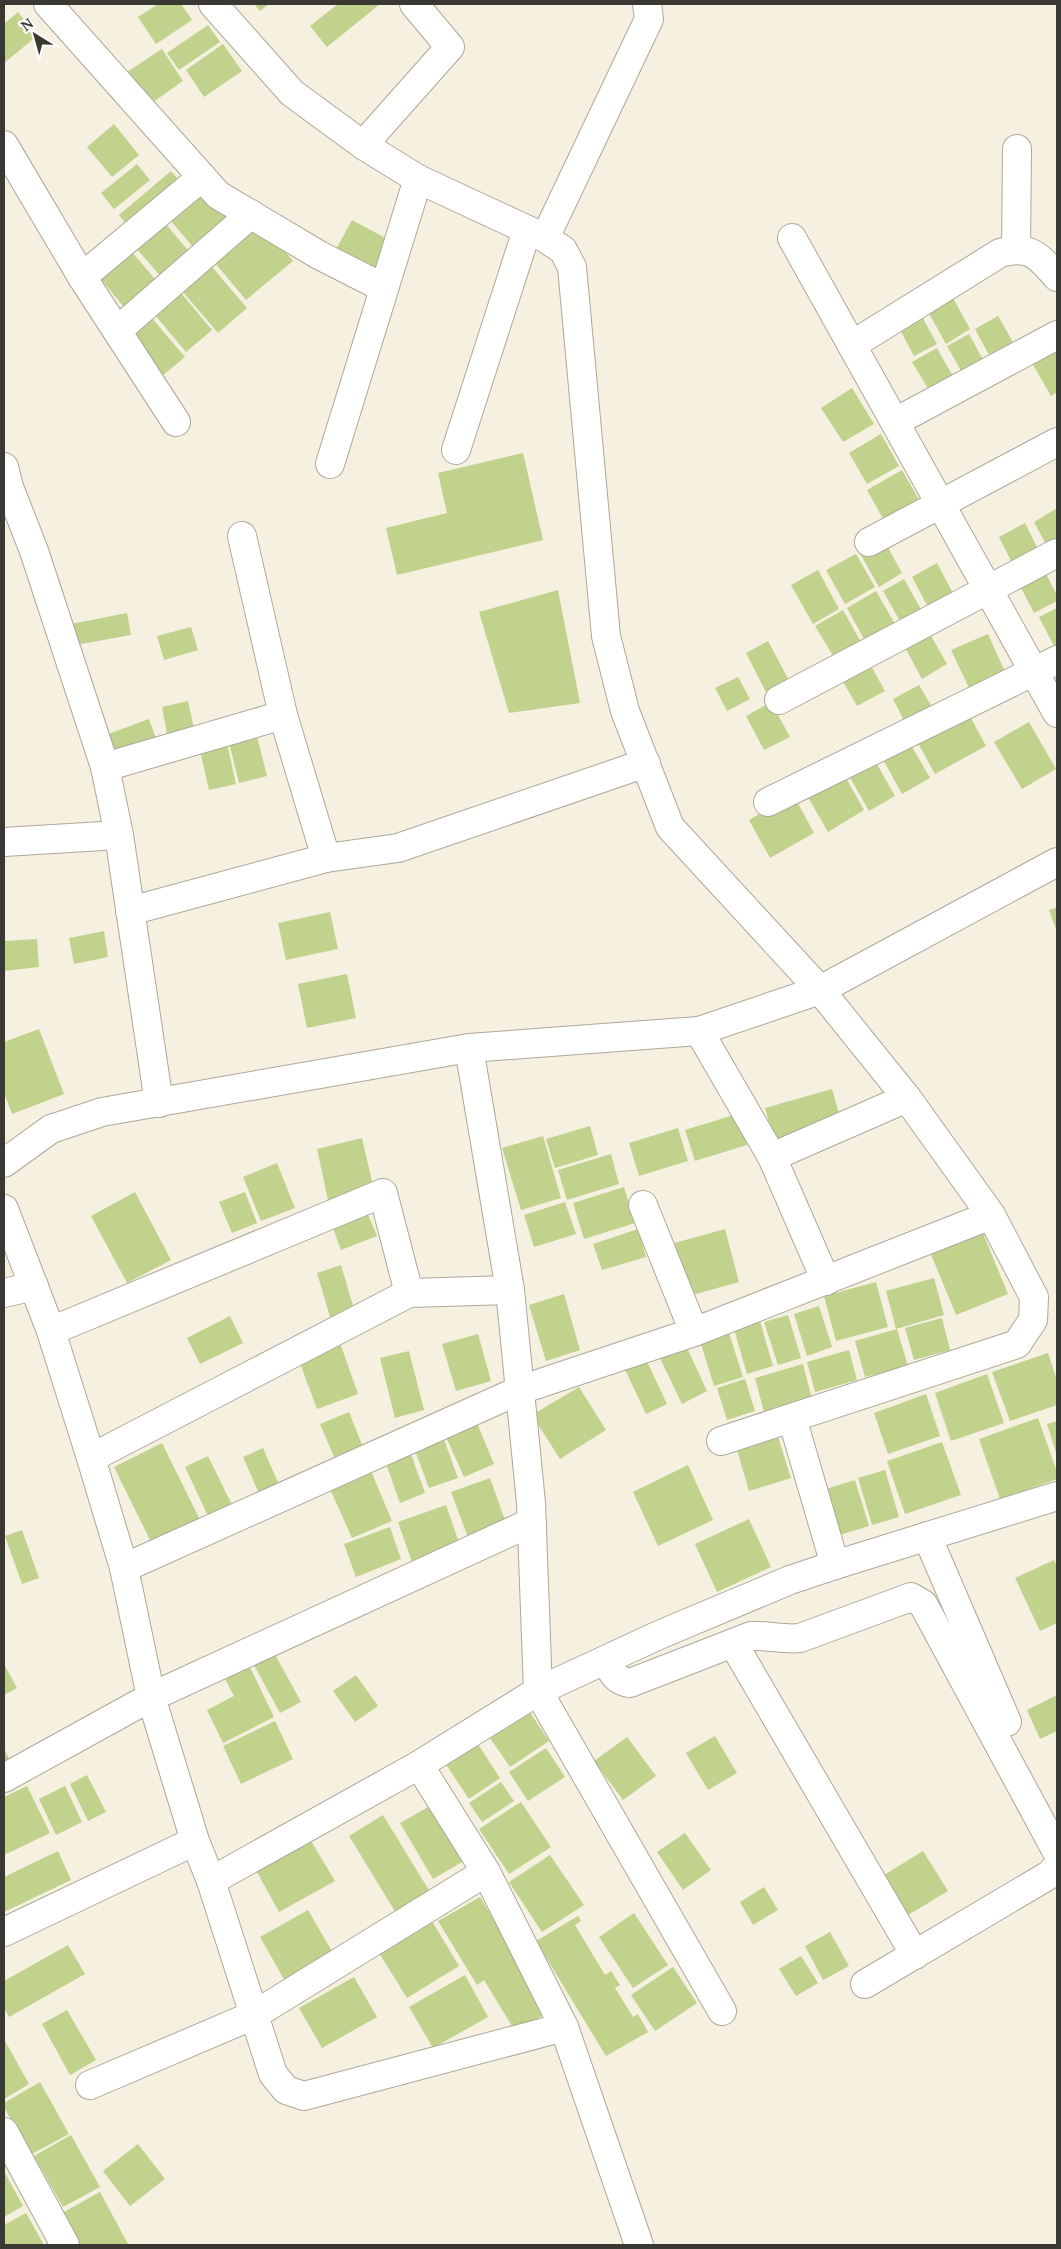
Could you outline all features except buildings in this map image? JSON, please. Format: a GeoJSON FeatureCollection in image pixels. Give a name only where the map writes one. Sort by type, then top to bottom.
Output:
{"type":"FeatureCollection","features":[{"type":"Feature","properties":{"kind":"street"},"geometry":{"type":"LineString","coordinates":[[48,4],[218,195],[319,254],[384,288]]}},
{"type":"Feature","properties":{"kind":"street"},"geometry":{"type":"LineString","coordinates":[[213,4],[292,93],[363,146],[418,179],[536,234],[563,250],[572,267],[606,636],[625,711],[670,827],[820,990],[907,1098],[990,1215],[1034,1297],[1033,1320],[1017,1344],[721,1441]]}},
{"type":"Feature","properties":{"kind":"street"},"geometry":{"type":"LineString","coordinates":[[363,146],[450,47],[414,4]]}},
{"type":"Feature","properties":{"kind":"street"},"geometry":{"type":"LineString","coordinates":[[456,450],[536,234],[649,20],[647,4]]}},
{"type":"Feature","properties":{"kind":"street"},"geometry":{"type":"LineString","coordinates":[[4,145],[82,276],[176,422]]}},
{"type":"Feature","properties":{"kind":"street"},"geometry":{"type":"LineString","coordinates":[[1016,249],[1017,149]]}},
{"type":"Feature","properties":{"kind":"street"},"geometry":{"type":"LineString","coordinates":[[82,276],[202,177]]}},
{"type":"Feature","properties":{"kind":"street"},"geometry":{"type":"LineString","coordinates":[[330,464],[418,179]]}},
{"type":"Feature","properties":{"kind":"street"},"geometry":{"type":"LineString","coordinates":[[117,331],[251,214]]}},
{"type":"Feature","properties":{"kind":"street"},"geometry":{"type":"LineString","coordinates":[[792,238],[989,590],[1046,666],[1057,713]]}},
{"type":"Feature","properties":{"kind":"street"},"geometry":{"type":"LineString","coordinates":[[852,345],[1000,253],[1016,249],[1026,251],[1041,258],[1057,277]]}},
{"type":"Feature","properties":{"kind":"street"},"geometry":{"type":"LineString","coordinates":[[895,422],[1057,335]]}},
{"type":"Feature","properties":{"kind":"street"},"geometry":{"type":"LineString","coordinates":[[869,542],[1057,442]]}},
{"type":"Feature","properties":{"kind":"street"},"geometry":{"type":"LineString","coordinates":[[5,481],[34,551],[105,767],[118,835],[159,1103]]}},
{"type":"Feature","properties":{"kind":"street"},"geometry":{"type":"LineString","coordinates":[[242,536],[283,715],[326,858]]}},
{"type":"Feature","properties":{"kind":"street"},"geometry":{"type":"LineString","coordinates":[[779,700],[1057,553]]}},
{"type":"Feature","properties":{"kind":"street"},"geometry":{"type":"LineString","coordinates":[[768,802],[1046,666]]}},
{"type":"Feature","properties":{"kind":"street"},"geometry":{"type":"LineString","coordinates":[[105,767],[283,715]]}},
{"type":"Feature","properties":{"kind":"street"},"geometry":{"type":"LineString","coordinates":[[130,912],[326,858],[398,848],[646,763]]}},
{"type":"Feature","properties":{"kind":"street"},"geometry":{"type":"LineString","coordinates":[[4,842],[118,835]]}},
{"type":"Feature","properties":{"kind":"street"},"geometry":{"type":"LineString","coordinates":[[4,1163],[51,1130],[102,1112],[469,1048],[698,1031],[820,990],[1057,862]]}},
{"type":"Feature","properties":{"kind":"street"},"geometry":{"type":"LineString","coordinates":[[698,1031],[772,1157],[826,1281]]}},
{"type":"Feature","properties":{"kind":"street"},"geometry":{"type":"LineString","coordinates":[[469,1048],[510,1290],[532,1522],[538,1691],[722,2011]]}},
{"type":"Feature","properties":{"kind":"street"},"geometry":{"type":"LineString","coordinates":[[772,1157],[907,1098]]}},
{"type":"Feature","properties":{"kind":"street"},"geometry":{"type":"LineString","coordinates":[[51,1331],[383,1192],[409,1293]]}},
{"type":"Feature","properties":{"kind":"street"},"geometry":{"type":"LineString","coordinates":[[643,1205],[694,1332]]}},
{"type":"Feature","properties":{"kind":"street"},"geometry":{"type":"LineString","coordinates":[[4,1209],[51,1331],[91,1458],[124,1568],[151,1697],[196,1841],[211,1881],[273,2074],[286,2090],[304,2096],[564,2026]]}},
{"type":"Feature","properties":{"kind":"street"},"geometry":{"type":"LineString","coordinates":[[124,1568],[520,1390],[694,1332],[990,1215]]}},
{"type":"Feature","properties":{"kind":"street"},"geometry":{"type":"LineString","coordinates":[[4,1293],[34,1286]]}},
{"type":"Feature","properties":{"kind":"street"},"geometry":{"type":"LineString","coordinates":[[91,1458],[409,1293],[510,1290]]}},
{"type":"Feature","properties":{"kind":"street"},"geometry":{"type":"LineString","coordinates":[[792,1418],[835,1565]]}},
{"type":"Feature","properties":{"kind":"street"},"geometry":{"type":"LineString","coordinates":[[211,1881],[419,1765],[538,1691],[668,1631],[790,1580],[835,1565],[927,1536],[1054,1505]]}},
{"type":"Feature","properties":{"kind":"street"},"geometry":{"type":"LineString","coordinates":[[4,1778],[151,1697],[532,1522]]}},
{"type":"Feature","properties":{"kind":"street"},"geometry":{"type":"LineString","coordinates":[[927,1536],[1007,1722]]}},
{"type":"Feature","properties":{"kind":"street"},"geometry":{"type":"LineString","coordinates":[[606,1660],[615,1677],[623,1682],[630,1683],[751,1636],[800,1638],[911,1597],[920,1601],[928,1612],[1057,1852]]}},
{"type":"Feature","properties":{"kind":"street"},"geometry":{"type":"LineString","coordinates":[[733,1643],[915,1955]]}},
{"type":"Feature","properties":{"kind":"street"},"geometry":{"type":"LineString","coordinates":[[419,1765],[486,1872],[564,2026],[639,2245]]}},
{"type":"Feature","properties":{"kind":"street"},"geometry":{"type":"LineString","coordinates":[[4,1932],[196,1841]]}},
{"type":"Feature","properties":{"kind":"street"},"geometry":{"type":"LineString","coordinates":[[865,1984],[1049,1875],[1057,1867]]}},
{"type":"Feature","properties":{"kind":"street"},"geometry":{"type":"LineString","coordinates":[[90,2086],[254,2015],[486,1872]]}},
{"type":"Feature","properties":{"kind":"street"},"geometry":{"type":"LineString","coordinates":[[4,2132],[65,2245]]}}]}
